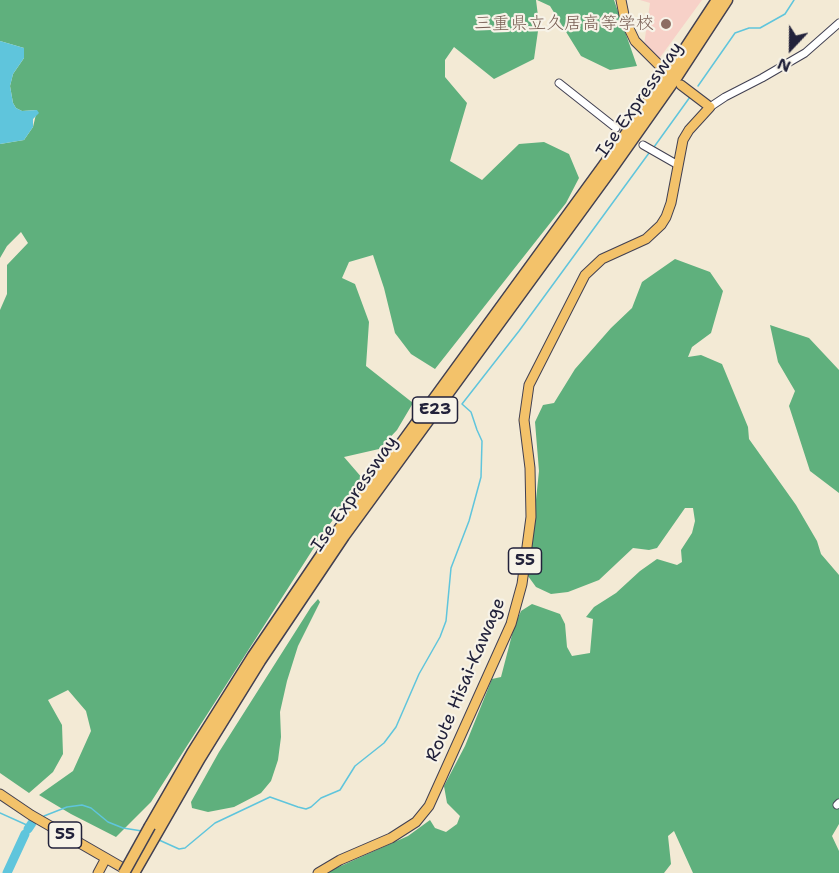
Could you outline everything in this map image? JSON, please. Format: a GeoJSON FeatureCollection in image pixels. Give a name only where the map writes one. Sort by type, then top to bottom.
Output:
{"type":"FeatureCollection","features":[{"type":"Feature","properties":{"kind":"highway","name":"Ise Expressway"},"geometry":{"type":"LineString","coordinates":[[133,873],[192,753],[337,532],[604,165],[717,0]]}},
{"type":"Feature","properties":{"kind":"highway","name":"Ise Expressway"},"geometry":{"type":"LineString","coordinates":[[124,873],[344,536],[611,170],[728,0]]}},
{"type":"Feature","properties":{"kind":"main road"},"geometry":{"type":"LineString","coordinates":[[621,0],[625,20],[635,41],[662,68]]}},
{"type":"Feature","properties":{"kind":"main road"},"geometry":{"type":"LineString","coordinates":[[681,85],[710,107]]}},
{"type":"Feature","properties":{"kind":"main road","name":"Route Hisai-Kawage"},"geometry":{"type":"LineString","coordinates":[[318,873],[340,860],[406,830],[422,816],[431,802],[507,634],[522,584],[531,517],[530,468],[524,420],[527,393],[532,378],[585,274],[602,259],[646,239],[663,222],[671,203],[683,140],[710,107]]}},
{"type":"Feature","properties":{"kind":"main road","name":"55"},"geometry":{"type":"LineString","coordinates":[[0,794],[41,821],[133,873]]}},
{"type":"Feature","properties":{"kind":"main road","name":"55"},"geometry":{"type":"LineString","coordinates":[[98,873],[106,858]]}},
{"type":"Feature","properties":{"kind":"street"},"geometry":{"type":"LineString","coordinates":[[710,107],[725,96],[805,53],[839,23]]}},
{"type":"Feature","properties":{"kind":"street"},"geometry":{"type":"LineString","coordinates":[[560,83],[615,128]]}},
{"type":"Feature","properties":{"kind":"street"},"geometry":{"type":"LineString","coordinates":[[650,149],[678,165]]}},
{"type":"Feature","properties":{"kind":"shaded area","name":"三重県立久居高等学校"},"geometry":{"type":"Polygon","coordinates":[[[640,0],[702,0],[656,63],[644,45],[650,3],[640,0]]]}},
{"type":"Feature","properties":{"kind":"green space"},"geometry":{"type":"Polygon","coordinates":[[[0,0],[536,0],[539,24],[534,59],[494,79],[454,47],[445,60],[445,77],[467,103],[450,161],[482,180],[519,144],[544,142],[569,154],[579,178],[566,203],[435,369],[411,354],[395,333],[373,255],[349,262],[342,278],[355,284],[369,322],[366,366],[413,403],[397,430],[379,449],[344,457],[363,479],[324,532],[151,802],[116,837],[39,795],[73,771],[91,731],[86,711],[68,690],[48,700],[62,725],[63,754],[53,772],[29,793],[0,773],[0,310],[7,294],[7,265],[28,243],[21,232],[7,246],[0,258],[0,144],[24,140],[33,127],[37,110],[22,111],[13,103],[10,86],[13,74],[24,58],[24,48],[0,41],[0,0]]]}},
{"type":"Feature","properties":{"kind":"green space"},"geometry":{"type":"Polygon","coordinates":[[[537,0],[614,0],[637,66],[610,70],[581,56],[550,6],[537,0]]]}},
{"type":"Feature","properties":{"kind":"green space"},"geometry":{"type":"Polygon","coordinates":[[[675,259],[710,272],[723,291],[711,333],[692,347],[688,357],[701,355],[722,364],[748,427],[749,439],[796,505],[817,541],[821,554],[839,575],[839,824],[832,836],[839,851],[839,873],[693,873],[674,831],[668,836],[671,864],[664,873],[325,873],[408,836],[430,820],[435,828],[446,832],[457,824],[460,816],[447,803],[444,786],[465,746],[492,679],[501,677],[514,627],[521,611],[532,604],[560,614],[565,624],[567,647],[572,656],[590,653],[593,619],[586,617],[594,607],[616,593],[657,559],[677,565],[682,562],[681,550],[692,533],[695,521],[693,508],[685,508],[657,548],[649,550],[633,548],[599,580],[568,592],[551,594],[536,587],[528,576],[539,471],[535,422],[543,405],[554,403],[575,369],[632,308],[642,282],[675,259]]]}},
{"type":"Feature","properties":{"kind":"green space"},"geometry":{"type":"Polygon","coordinates":[[[770,325],[809,338],[839,370],[839,493],[810,471],[789,406],[795,391],[778,362],[770,325]]]}},
{"type":"Feature","properties":{"kind":"green space"},"geometry":{"type":"Polygon","coordinates":[[[318,599],[320,602],[298,646],[287,681],[280,712],[281,737],[278,760],[271,781],[261,793],[234,807],[208,812],[192,808],[191,802],[219,752],[318,599]]]}},
{"type":"Feature","properties":{"kind":"water"},"geometry":{"type":"Polygon","coordinates":[[[0,41],[24,48],[24,58],[13,74],[10,86],[13,103],[22,111],[37,110],[39,113],[33,119],[33,127],[24,140],[0,144],[0,41]]]}},
{"type":"Feature","properties":{"kind":"waterway"},"geometry":{"type":"LineString","coordinates":[[698,86],[735,33],[749,28],[760,28],[785,14],[794,0]]}},
{"type":"Feature","properties":{"kind":"waterway"},"geometry":{"type":"LineString","coordinates":[[654,147],[690,97]]}},
{"type":"Feature","properties":{"kind":"waterway"},"geometry":{"type":"LineString","coordinates":[[159,840],[179,849],[185,848],[215,823],[270,797],[306,809],[311,807],[321,798],[340,790],[355,766],[384,743],[396,727],[419,674],[440,637],[446,621],[451,568],[469,521],[481,477],[482,441],[471,412],[462,404],[519,331],[649,153]]}},
{"type":"Feature","properties":{"kind":"waterway"},"geometry":{"type":"LineString","coordinates":[[44,816],[67,807],[82,805],[91,808],[108,822],[123,828],[142,831]]}},
{"type":"Feature","properties":{"kind":"waterway"},"geometry":{"type":"LineString","coordinates":[[0,813],[29,826]]}},
{"type":"Feature","properties":{"kind":"waterway"},"geometry":{"type":"LineString","coordinates":[[28,829],[32,823]]}},
{"type":"Feature","properties":{"kind":"waterway"},"geometry":{"type":"LineString","coordinates":[[7,873],[25,834]]}},
{"type":"Feature","properties":{"kind":"place","name":"三重県立久居高等学校"},"geometry":{"type":"Point","coordinates":[666,24]}}]}
